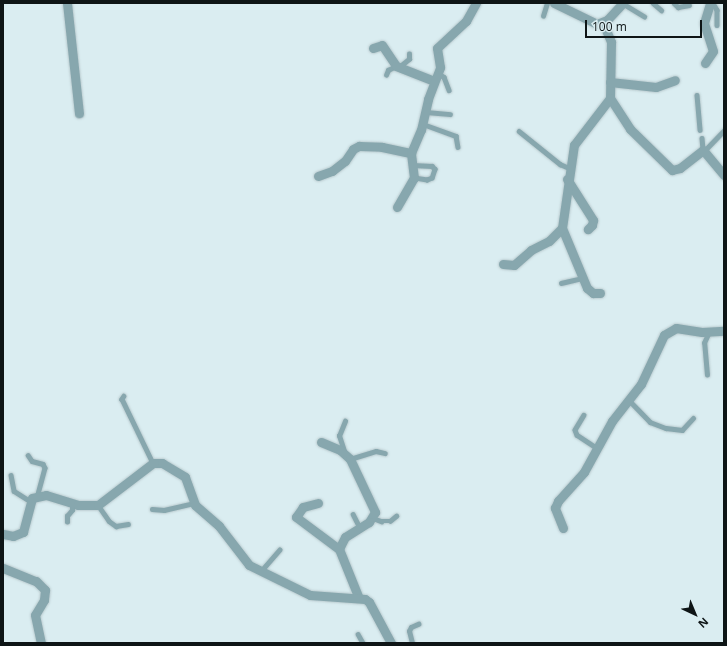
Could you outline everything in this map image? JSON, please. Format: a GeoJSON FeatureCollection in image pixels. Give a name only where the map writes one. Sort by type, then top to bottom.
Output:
{"type":"FeatureCollection","features":[{"type":"Feature","properties":{"kind":"street"},"geometry":{"type":"LineString","coordinates":[[67,3],[79,113]]}},
{"type":"Feature","properties":{"kind":"street"},"geometry":{"type":"LineString","coordinates":[[397,207],[414,178],[411,153],[423,124],[440,62],[437,48],[466,21],[476,3]]}},
{"type":"Feature","properties":{"kind":"street"},"geometry":{"type":"LineString","coordinates":[[554,3],[590,22],[603,23],[623,3]]}},
{"type":"Feature","properties":{"kind":"street"},"geometry":{"type":"LineString","coordinates":[[705,63],[713,51],[704,23],[711,3]]}},
{"type":"Feature","properties":{"kind":"street"},"geometry":{"type":"LineString","coordinates":[[603,23],[611,42],[610,98],[630,129],[668,168],[680,168],[704,150],[724,175]]}},
{"type":"Feature","properties":{"kind":"street"},"geometry":{"type":"LineString","coordinates":[[373,48],[382,45],[398,67],[436,77]]}},
{"type":"Feature","properties":{"kind":"street"},"geometry":{"type":"LineString","coordinates":[[610,82],[656,87],[674,80]]}},
{"type":"Feature","properties":{"kind":"street"},"geometry":{"type":"LineString","coordinates":[[600,293],[593,293],[582,278],[562,228],[569,168],[576,141],[610,98]]}},
{"type":"Feature","properties":{"kind":"street"},"geometry":{"type":"LineString","coordinates":[[318,176],[332,171],[345,161],[353,149],[359,146],[382,147],[411,153]]}},
{"type":"Feature","properties":{"kind":"street"},"geometry":{"type":"LineString","coordinates":[[568,179],[593,220],[592,225],[588,229]]}},
{"type":"Feature","properties":{"kind":"street"},"geometry":{"type":"LineString","coordinates":[[502,264],[514,264],[531,250],[549,241],[562,228]]}},
{"type":"Feature","properties":{"kind":"street"},"geometry":{"type":"LineString","coordinates":[[563,528],[555,508],[558,501],[584,472],[612,421],[646,377],[664,335],[676,328],[709,332],[724,331]]}},
{"type":"Feature","properties":{"kind":"street"},"geometry":{"type":"LineString","coordinates":[[321,442],[348,457],[373,506],[373,518],[345,537],[339,549]]}},
{"type":"Feature","properties":{"kind":"street"},"geometry":{"type":"LineString","coordinates":[[3,534],[13,536],[23,532],[34,498],[72,504],[98,505],[153,464],[162,463],[185,477],[194,503],[220,526],[242,557],[260,572],[310,595],[358,596],[369,602],[391,643]]}},
{"type":"Feature","properties":{"kind":"street"},"geometry":{"type":"LineString","coordinates":[[318,503],[303,507],[296,517],[339,549],[358,596]]}},
{"type":"Feature","properties":{"kind":"street"},"geometry":{"type":"LineString","coordinates":[[3,568],[36,581],[45,590],[44,600],[34,615],[41,643]]}},
{"type":"Feature","properties":{"kind":"lane"},"geometry":{"type":"LineString","coordinates":[[543,16],[547,3]]}},
{"type":"Feature","properties":{"kind":"lane"},"geometry":{"type":"LineString","coordinates":[[623,3],[644,16]]}},
{"type":"Feature","properties":{"kind":"lane"},"geometry":{"type":"LineString","coordinates":[[652,3],[661,10]]}},
{"type":"Feature","properties":{"kind":"lane"},"geometry":{"type":"LineString","coordinates":[[674,3],[678,7],[689,5]]}},
{"type":"Feature","properties":{"kind":"lane"},"geometry":{"type":"LineString","coordinates":[[711,3],[717,10],[717,25]]}},
{"type":"Feature","properties":{"kind":"lane"},"geometry":{"type":"LineString","coordinates":[[386,75],[388,70],[398,67],[409,58],[409,54]]}},
{"type":"Feature","properties":{"kind":"lane"},"geometry":{"type":"LineString","coordinates":[[436,77],[444,77],[449,90]]}},
{"type":"Feature","properties":{"kind":"lane"},"geometry":{"type":"LineString","coordinates":[[697,95],[700,130]]}},
{"type":"Feature","properties":{"kind":"lane"},"geometry":{"type":"LineString","coordinates":[[426,112],[450,114]]}},
{"type":"Feature","properties":{"kind":"lane"},"geometry":{"type":"LineString","coordinates":[[423,124],[456,136],[458,147]]}},
{"type":"Feature","properties":{"kind":"lane"},"geometry":{"type":"LineString","coordinates":[[704,150],[724,130]]}},
{"type":"Feature","properties":{"kind":"lane"},"geometry":{"type":"LineString","coordinates":[[519,131],[569,168]]}},
{"type":"Feature","properties":{"kind":"lane"},"geometry":{"type":"LineString","coordinates":[[702,138],[704,150]]}},
{"type":"Feature","properties":{"kind":"lane"},"geometry":{"type":"LineString","coordinates":[[412,165],[432,166],[435,168],[432,178],[427,180],[414,178]]}},
{"type":"Feature","properties":{"kind":"lane"},"geometry":{"type":"LineString","coordinates":[[561,283],[582,278]]}},
{"type":"Feature","properties":{"kind":"lane"},"geometry":{"type":"LineString","coordinates":[[707,375],[704,343],[709,332]]}},
{"type":"Feature","properties":{"kind":"lane"},"geometry":{"type":"LineString","coordinates":[[124,396],[122,399],[153,464]]}},
{"type":"Feature","properties":{"kind":"lane"},"geometry":{"type":"LineString","coordinates":[[628,400],[650,422],[666,428],[682,430],[693,418]]}},
{"type":"Feature","properties":{"kind":"lane"},"geometry":{"type":"LineString","coordinates":[[584,415],[575,430],[577,434],[597,448]]}},
{"type":"Feature","properties":{"kind":"lane"},"geometry":{"type":"LineString","coordinates":[[345,421],[339,436],[348,457],[376,451],[386,453]]}},
{"type":"Feature","properties":{"kind":"lane"},"geometry":{"type":"LineString","coordinates":[[11,475],[14,491],[34,498],[45,468],[43,464],[32,461],[28,455]]}},
{"type":"Feature","properties":{"kind":"lane"},"geometry":{"type":"LineString","coordinates":[[152,509],[164,510],[194,503]]}},
{"type":"Feature","properties":{"kind":"lane"},"geometry":{"type":"LineString","coordinates":[[66,522],[67,516],[72,510],[72,504]]}},
{"type":"Feature","properties":{"kind":"lane"},"geometry":{"type":"LineString","coordinates":[[98,505],[109,521],[116,526],[128,524]]}},
{"type":"Feature","properties":{"kind":"lane"},"geometry":{"type":"LineString","coordinates":[[353,514],[360,528]]}},
{"type":"Feature","properties":{"kind":"lane"},"geometry":{"type":"LineString","coordinates":[[373,518],[381,521],[396,516]]}},
{"type":"Feature","properties":{"kind":"lane"},"geometry":{"type":"LineString","coordinates":[[260,572],[279,550]]}},
{"type":"Feature","properties":{"kind":"lane"},"geometry":{"type":"LineString","coordinates":[[412,643],[410,632],[411,627],[418,624]]}},
{"type":"Feature","properties":{"kind":"lane"},"geometry":{"type":"LineString","coordinates":[[358,634],[363,643]]}}]}
